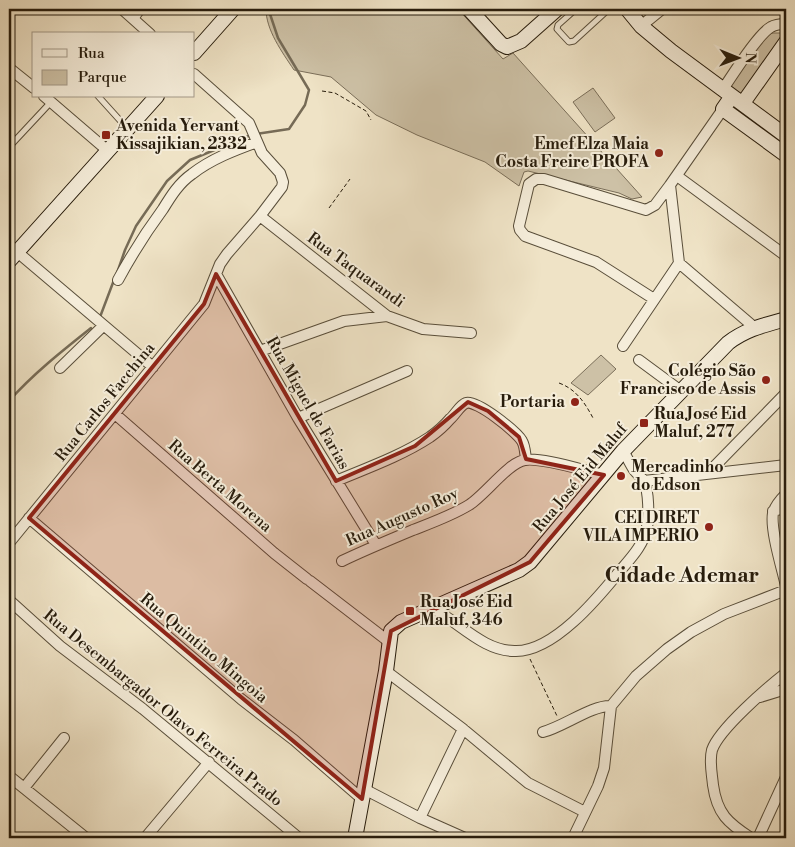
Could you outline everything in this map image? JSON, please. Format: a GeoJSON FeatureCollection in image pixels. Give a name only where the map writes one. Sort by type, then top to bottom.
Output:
{"type":"FeatureCollection","features":[{"type":"Feature","properties":{"kind":"street"},"geometry":{"type":"LineString","coordinates":[[122,9],[148,32]]}},
{"type":"Feature","properties":{"kind":"street"},"geometry":{"type":"LineString","coordinates":[[195,52],[233,9]]}},
{"type":"Feature","properties":{"kind":"street"},"geometry":{"type":"LineString","coordinates":[[469,9],[501,44],[507,47],[521,42],[557,9]]}},
{"type":"Feature","properties":{"kind":"street"},"geometry":{"type":"LineString","coordinates":[[627,9],[641,26],[671,51],[786,136]]}},
{"type":"Feature","properties":{"kind":"street"},"geometry":{"type":"LineString","coordinates":[[641,26],[662,9]]}},
{"type":"Feature","properties":{"kind":"street"},"geometry":{"type":"LineString","coordinates":[[654,299],[596,262],[525,236],[519,226],[528,184],[536,178],[544,178],[643,210],[655,205],[732,96],[749,52],[766,30],[772,26],[786,24]]}},
{"type":"Feature","properties":{"kind":"street"},"geometry":{"type":"LineString","coordinates":[[732,96],[781,57],[786,42]]}},
{"type":"Feature","properties":{"kind":"street"},"geometry":{"type":"LineString","coordinates":[[9,68],[32,86]]}},
{"type":"Feature","properties":{"kind":"street"},"geometry":{"type":"LineString","coordinates":[[118,280],[140,242],[180,184],[192,173],[237,149],[255,135],[246,120],[195,75]]}},
{"type":"Feature","properties":{"kind":"street"},"geometry":{"type":"LineString","coordinates":[[153,367],[11,253],[108,152],[155,98]]}},
{"type":"Feature","properties":{"kind":"street"},"geometry":{"type":"LineString","coordinates":[[47,99],[108,152]]}},
{"type":"Feature","properties":{"kind":"street"},"geometry":{"type":"LineString","coordinates":[[723,109],[786,155]]}},
{"type":"Feature","properties":{"kind":"street","name":"Rua Carlos Facchina"},"geometry":{"type":"LineString","coordinates":[[9,543],[204,304],[216,274],[227,254],[282,187],[280,173],[262,153],[255,135]]}},
{"type":"Feature","properties":{"kind":"street"},"geometry":{"type":"LineString","coordinates":[[677,176],[786,256]]}},
{"type":"Feature","properties":{"kind":"street"},"geometry":{"type":"LineString","coordinates":[[623,346],[679,263],[670,185]]}},
{"type":"Feature","properties":{"kind":"street","name":"Rua Taquarandi"},"geometry":{"type":"LineString","coordinates":[[260,216],[387,316],[423,329],[471,333]]}},
{"type":"Feature","properties":{"kind":"street"},"geometry":{"type":"LineString","coordinates":[[679,263],[754,327]]}},
{"type":"Feature","properties":{"kind":"street","name":"Rua Miguel de Farias"},"geometry":{"type":"LineString","coordinates":[[216,274],[298,418],[376,545]]}},
{"type":"Feature","properties":{"kind":"street"},"geometry":{"type":"LineString","coordinates":[[260,351],[344,321],[387,316]]}},
{"type":"Feature","properties":{"kind":"street","name":"Rua José Eid Maluf"},"geometry":{"type":"LineString","coordinates":[[388,641],[391,631],[396,625],[519,570],[530,562],[623,450],[728,343],[739,334],[754,327],[786,319]]}},
{"type":"Feature","properties":{"kind":"street"},"geometry":{"type":"LineString","coordinates":[[60,368],[103,326]]}},
{"type":"Feature","properties":{"kind":"street"},"geometry":{"type":"LineString","coordinates":[[639,360],[681,391]]}},
{"type":"Feature","properties":{"kind":"street"},"geometry":{"type":"LineString","coordinates":[[298,418],[407,371]]}},
{"type":"Feature","properties":{"kind":"street"},"geometry":{"type":"LineString","coordinates":[[708,473],[786,393]]}},
{"type":"Feature","properties":{"kind":"street"},"geometry":{"type":"LineString","coordinates":[[336,481],[415,446],[432,435],[468,402],[476,404],[488,412],[519,437],[525,449],[522,460],[536,460],[604,475]]}},
{"type":"Feature","properties":{"kind":"street","name":"Rua Berta Morena"},"geometry":{"type":"LineString","coordinates":[[115,414],[274,554],[388,641]]}},
{"type":"Feature","properties":{"kind":"street"},"geometry":{"type":"LineString","coordinates":[[432,608],[483,642],[509,651],[526,650],[542,644],[581,616],[644,539],[647,527],[644,481],[635,471],[623,450]]}},
{"type":"Feature","properties":{"kind":"street","name":"Rua Augusto Roy"},"geometry":{"type":"LineString","coordinates":[[342,561],[376,545],[442,519],[469,505],[486,492],[503,474],[522,460]]}},
{"type":"Feature","properties":{"kind":"street"},"geometry":{"type":"LineString","coordinates":[[644,481],[786,465]]}},
{"type":"Feature","properties":{"kind":"street"},"geometry":{"type":"LineString","coordinates":[[574,838],[598,786],[604,768],[611,706],[636,676],[691,632],[724,614],[786,588],[774,529],[774,511],[777,504],[786,494]]}},
{"type":"Feature","properties":{"kind":"street"},"geometry":{"type":"LineString","coordinates":[[774,511],[786,508]]}},
{"type":"Feature","properties":{"kind":"street","name":"Rua Quintino Mingoia"},"geometry":{"type":"LineString","coordinates":[[29,518],[241,699],[363,794],[465,838]]}},
{"type":"Feature","properties":{"kind":"street","name":"Rua Desembargador Olavo Ferreira Prado"},"geometry":{"type":"LineString","coordinates":[[9,600],[60,646],[208,762],[299,838]]}},
{"type":"Feature","properties":{"kind":"street"},"geometry":{"type":"LineString","coordinates":[[355,838],[386,671],[388,641]]}},
{"type":"Feature","properties":{"kind":"street"},"geometry":{"type":"LineString","coordinates":[[386,671],[463,729],[528,783],[585,812]]}},
{"type":"Feature","properties":{"kind":"street"},"geometry":{"type":"LineString","coordinates":[[751,838],[729,823],[719,810],[714,790],[711,763],[712,751],[719,737],[756,698],[786,673]]}},
{"type":"Feature","properties":{"kind":"street"},"geometry":{"type":"LineString","coordinates":[[756,698],[786,689]]}},
{"type":"Feature","properties":{"kind":"street"},"geometry":{"type":"LineString","coordinates":[[543,732],[561,726],[600,707],[611,706]]}},
{"type":"Feature","properties":{"kind":"street"},"geometry":{"type":"LineString","coordinates":[[420,818],[463,729]]}},
{"type":"Feature","properties":{"kind":"street"},"geometry":{"type":"LineString","coordinates":[[24,788],[64,738]]}},
{"type":"Feature","properties":{"kind":"street"},"geometry":{"type":"LineString","coordinates":[[145,838],[208,762]]}},
{"type":"Feature","properties":{"kind":"street"},"geometry":{"type":"LineString","coordinates":[[9,776],[86,838]]}},
{"type":"Feature","properties":{"kind":"street"},"geometry":{"type":"LineString","coordinates":[[758,838],[786,776]]}},
{"type":"Feature","properties":{"kind":"lane"},"geometry":{"type":"LineString","coordinates":[[135,20],[143,9]]}},
{"type":"Feature","properties":{"kind":"lane"},"geometry":{"type":"LineString","coordinates":[[576,9],[557,28],[569,42],[574,41],[609,9]]}},
{"type":"Feature","properties":{"kind":"lane"},"geometry":{"type":"LineString","coordinates":[[100,98],[128,129]]}},
{"type":"Feature","properties":{"kind":"lane"},"geometry":{"type":"LineString","coordinates":[[9,147],[47,99]]}},
{"type":"Feature","properties":{"kind":"path"},"geometry":{"type":"LineString","coordinates":[[322,91],[342,96],[366,111],[371,120]]}},
{"type":"Feature","properties":{"kind":"path"},"geometry":{"type":"LineString","coordinates":[[329,208],[350,179]]}},
{"type":"Feature","properties":{"kind":"path"},"geometry":{"type":"LineString","coordinates":[[559,383],[576,394],[585,404],[593,418]]}},
{"type":"Feature","properties":{"kind":"path"},"geometry":{"type":"LineString","coordinates":[[526,650],[561,726]]}},
{"type":"Feature","properties":{"kind":"highlighted area"},"geometry":{"type":"Polygon","coordinates":[[[216,274],[336,481],[415,446],[468,402],[488,411],[519,437],[526,459],[604,475],[530,562],[391,631],[362,799],[29,518],[204,304],[216,274]]]}},
{"type":"Feature","properties":{"kind":"green space"},"geometry":{"type":"Polygon","coordinates":[[[266,9],[458,9],[503,59],[513,53],[642,197],[632,199],[619,193],[528,171],[524,172],[519,186],[485,162],[417,135],[376,115],[331,77],[294,70],[272,33],[266,9]]]}},
{"type":"Feature","properties":{"kind":"green space"},"geometry":{"type":"Polygon","coordinates":[[[786,33],[786,36],[742,99],[726,88],[767,35],[786,33]]]}},
{"type":"Feature","properties":{"kind":"green space"},"geometry":{"type":"Polygon","coordinates":[[[593,88],[615,118],[595,132],[573,102],[593,88]]]}},
{"type":"Feature","properties":{"kind":"green space"},"geometry":{"type":"Polygon","coordinates":[[[601,355],[616,369],[588,395],[571,383],[601,355]]]}},
{"type":"Feature","properties":{"kind":"waterway"},"geometry":{"type":"LineString","coordinates":[[256,134],[289,129],[305,105],[309,90],[278,38],[270,14],[271,9]]}},
{"type":"Feature","properties":{"kind":"waterway"},"geometry":{"type":"LineString","coordinates":[[117,273],[136,226],[167,181],[190,160],[251,135]]}},
{"type":"Feature","properties":{"kind":"waterway"},"geometry":{"type":"LineString","coordinates":[[100,317],[114,280]]}},
{"type":"Feature","properties":{"kind":"waterway"},"geometry":{"type":"LineString","coordinates":[[9,401],[38,372],[91,328]]}},
{"type":"Feature","properties":{"kind":"place","name":"Avenida Yervant Kissajikian, 2332"},"geometry":{"type":"Point","coordinates":[106,135]}},
{"type":"Feature","properties":{"kind":"place","name":"Emef Elza Maia Costa Freire PROFA"},"geometry":{"type":"Point","coordinates":[659,153]}},
{"type":"Feature","properties":{"kind":"place","name":"Colégio São Francisco de Assis"},"geometry":{"type":"Point","coordinates":[766,380]}},
{"type":"Feature","properties":{"kind":"place","name":"Portaria"},"geometry":{"type":"Point","coordinates":[575,402]}},
{"type":"Feature","properties":{"kind":"place","name":"Rua José Eid Maluf, 277"},"geometry":{"type":"Point","coordinates":[644,423]}},
{"type":"Feature","properties":{"kind":"place","name":"Mercadinho do Edson"},"geometry":{"type":"Point","coordinates":[621,476]}},
{"type":"Feature","properties":{"kind":"place","name":"CEI DIRET VILA IMPERIO"},"geometry":{"type":"Point","coordinates":[709,527]}},
{"type":"Feature","properties":{"kind":"place","name":"Rua José Eid Maluf, 346"},"geometry":{"type":"Point","coordinates":[410,611]}},
{"type":"Feature","properties":{"kind":"district","name":"Cidade Ademar"},"geometry":{"type":"Point","coordinates":[682,576]}}]}
